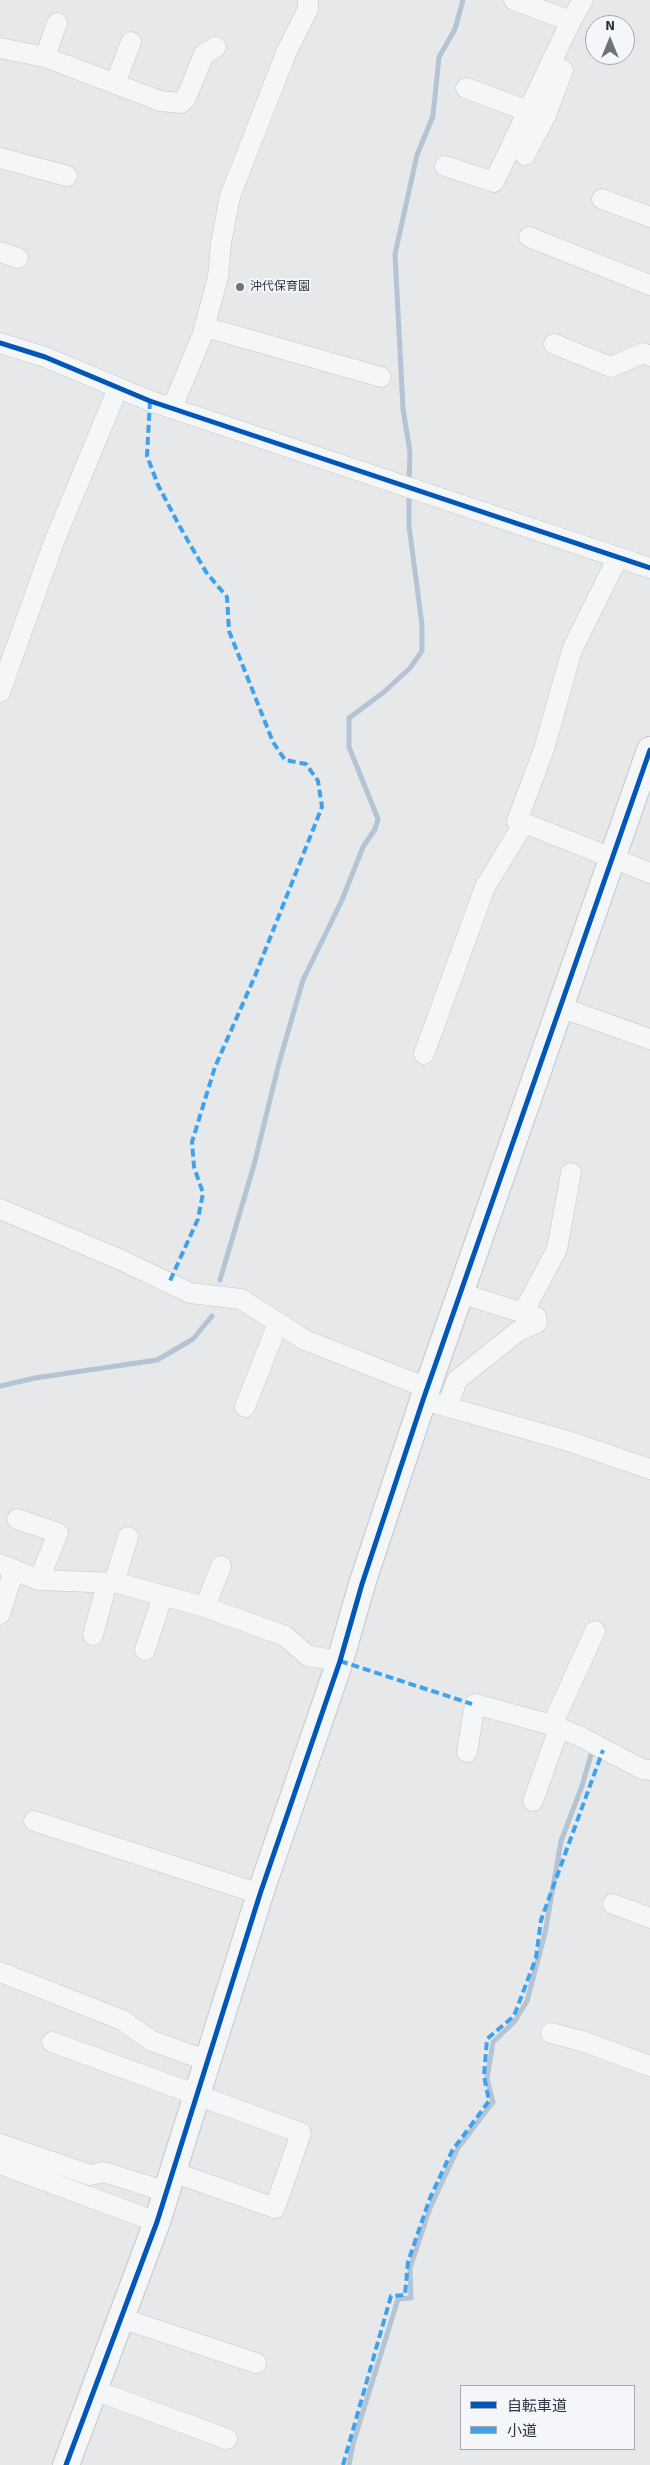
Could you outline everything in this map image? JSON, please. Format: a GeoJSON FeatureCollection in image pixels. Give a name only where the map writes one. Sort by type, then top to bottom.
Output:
{"type":"FeatureCollection","features":[{"type":"Feature","properties":{"kind":"street"},"geometry":{"type":"LineString","coordinates":[[172,408],[205,327],[218,277],[221,243],[230,196],[287,51],[308,9],[308,0]]}},
{"type":"Feature","properties":{"kind":"street"},"geometry":{"type":"LineString","coordinates":[[514,0],[570,21]]}},
{"type":"Feature","properties":{"kind":"street"},"geometry":{"type":"LineString","coordinates":[[445,166],[494,182],[570,21],[583,0]]}},
{"type":"Feature","properties":{"kind":"street"},"geometry":{"type":"LineString","coordinates":[[45,57],[57,23]]}},
{"type":"Feature","properties":{"kind":"street"},"geometry":{"type":"LineString","coordinates":[[115,84],[131,42]]}},
{"type":"Feature","properties":{"kind":"street"},"geometry":{"type":"LineString","coordinates":[[0,48],[45,57],[160,101],[182,103],[204,54],[216,47]]}},
{"type":"Feature","properties":{"kind":"street"},"geometry":{"type":"LineString","coordinates":[[525,155],[546,115],[563,70],[551,64]]}},
{"type":"Feature","properties":{"kind":"street"},"geometry":{"type":"LineString","coordinates":[[466,88],[528,111]]}},
{"type":"Feature","properties":{"kind":"street"},"geometry":{"type":"LineString","coordinates":[[0,158],[67,176]]}},
{"type":"Feature","properties":{"kind":"street"},"geometry":{"type":"LineString","coordinates":[[602,199],[650,217]]}},
{"type":"Feature","properties":{"kind":"street"},"geometry":{"type":"LineString","coordinates":[[530,237],[650,285]]}},
{"type":"Feature","properties":{"kind":"street"},"geometry":{"type":"LineString","coordinates":[[205,327],[381,377]]}},
{"type":"Feature","properties":{"kind":"street"},"geometry":{"type":"LineString","coordinates":[[0,342],[44,357],[172,408],[650,568]]}},
{"type":"Feature","properties":{"kind":"street"},"geometry":{"type":"LineString","coordinates":[[554,344],[611,367],[643,354],[650,356]]}},
{"type":"Feature","properties":{"kind":"street"},"geometry":{"type":"LineString","coordinates":[[1,684],[54,542],[118,388]]}},
{"type":"Feature","properties":{"kind":"street"},"geometry":{"type":"LineString","coordinates":[[618,557],[572,650],[544,749],[517,821],[650,873]]}},
{"type":"Feature","properties":{"kind":"street"},"geometry":{"type":"LineString","coordinates":[[66,2465],[157,2222],[260,1894],[340,1661],[362,1584],[432,1398],[460,1293],[650,750]]}},
{"type":"Feature","properties":{"kind":"street"},"geometry":{"type":"LineString","coordinates":[[424,1054],[485,887],[524,824]]}},
{"type":"Feature","properties":{"kind":"street"},"geometry":{"type":"LineString","coordinates":[[560,1007],[650,1039]]}},
{"type":"Feature","properties":{"kind":"street"},"geometry":{"type":"LineString","coordinates":[[523,1313],[558,1249],[571,1173]]}},
{"type":"Feature","properties":{"kind":"street"},"geometry":{"type":"LineString","coordinates":[[0,1209],[119,1259],[190,1293],[241,1299],[305,1340],[432,1398],[650,1469]]}},
{"type":"Feature","properties":{"kind":"street"},"geometry":{"type":"LineString","coordinates":[[432,1398],[517,1332],[537,1324],[536,1317],[460,1293]]}},
{"type":"Feature","properties":{"kind":"street"},"geometry":{"type":"LineString","coordinates":[[245,1406],[278,1323]]}},
{"type":"Feature","properties":{"kind":"street"},"geometry":{"type":"LineString","coordinates":[[17,1519],[58,1533],[39,1580]]}},
{"type":"Feature","properties":{"kind":"street"},"geometry":{"type":"LineString","coordinates":[[93,1635],[128,1537]]}},
{"type":"Feature","properties":{"kind":"street"},"geometry":{"type":"LineString","coordinates":[[205,1607],[221,1566]]}},
{"type":"Feature","properties":{"kind":"street"},"geometry":{"type":"LineString","coordinates":[[0,1614],[7,1567],[39,1580],[110,1583],[163,1595],[205,1607],[285,1636],[308,1656],[340,1661]]}},
{"type":"Feature","properties":{"kind":"street"},"geometry":{"type":"LineString","coordinates":[[145,1650],[163,1595]]}},
{"type":"Feature","properties":{"kind":"street"},"geometry":{"type":"LineString","coordinates":[[533,1801],[555,1727],[595,1631]]}},
{"type":"Feature","properties":{"kind":"street"},"geometry":{"type":"LineString","coordinates":[[467,1752],[475,1704],[580,1736],[642,1769],[650,1770]]}},
{"type":"Feature","properties":{"kind":"street"},"geometry":{"type":"LineString","coordinates":[[34,1821],[260,1894]]}},
{"type":"Feature","properties":{"kind":"street"},"geometry":{"type":"LineString","coordinates":[[614,1904],[650,1918]]}},
{"type":"Feature","properties":{"kind":"street"},"geometry":{"type":"LineString","coordinates":[[0,1972],[122,2020],[152,2041],[208,2061]]}},
{"type":"Feature","properties":{"kind":"street"},"geometry":{"type":"LineString","coordinates":[[551,2033],[585,2042],[650,2066]]}},
{"type":"Feature","properties":{"kind":"street"},"geometry":{"type":"LineString","coordinates":[[0,2144],[90,2176],[104,2172],[170,2182],[275,2208],[302,2133],[52,2042]]}},
{"type":"Feature","properties":{"kind":"street"},"geometry":{"type":"LineString","coordinates":[[0,2164],[157,2222]]}},
{"type":"Feature","properties":{"kind":"street"},"geometry":{"type":"LineString","coordinates":[[121,2318],[256,2363]]}},
{"type":"Feature","properties":{"kind":"street"},"geometry":{"type":"LineString","coordinates":[[94,2390],[227,2439]]}},
{"type":"Feature","properties":{"kind":"waterway"},"geometry":{"type":"LineString","coordinates":[[409,483],[410,452],[403,409],[395,254],[417,155],[433,116],[439,57],[455,29],[463,0]]}},
{"type":"Feature","properties":{"kind":"waterway"},"geometry":{"type":"LineString","coordinates":[[220,1280],[254,1165],[279,1063],[303,980],[342,900],[363,847],[375,829],[378,819],[349,747],[349,718],[384,692],[410,668],[422,651],[422,625],[409,526],[409,491]]}},
{"type":"Feature","properties":{"kind":"waterway"},"geometry":{"type":"LineString","coordinates":[[0,1386],[35,1378],[157,1360],[193,1339],[212,1316]]}},
{"type":"Feature","properties":{"kind":"waterway"},"geometry":{"type":"LineString","coordinates":[[349,2465],[353,2444],[398,2299],[411,2298],[410,2268],[430,2208],[458,2148],[493,2102],[487,2079],[493,2042],[515,2021],[527,2001],[545,1933],[561,1841],[582,1786],[591,1755],[596,1749]]}},
{"type":"Feature","properties":{"kind":"marked path"},"geometry":{"type":"LineString","coordinates":[[150,401],[147,456],[158,485],[206,572],[227,597],[229,631],[273,742],[285,760],[306,764],[318,781],[322,807],[255,976],[215,1067],[192,1142],[194,1167],[203,1193],[198,1219],[169,1283]]}},
{"type":"Feature","properties":{"kind":"marked path"},"geometry":{"type":"LineString","coordinates":[[340,1661],[472,1704]]}},
{"type":"Feature","properties":{"kind":"marked path"},"geometry":{"type":"LineString","coordinates":[[343,2465],[391,2296],[405,2295],[408,2262],[430,2198],[452,2151],[489,2101],[484,2076],[487,2039],[514,2016],[536,1958],[541,1920],[603,1750]]}},
{"type":"Feature","properties":{"kind":"cycle path"},"geometry":{"type":"LineString","coordinates":[[0,343],[45,357],[150,401],[650,568]]}},
{"type":"Feature","properties":{"kind":"cycle path"},"geometry":{"type":"LineString","coordinates":[[66,2465],[157,2222],[260,1894],[340,1661],[362,1584],[423,1400],[650,750]]}},
{"type":"Feature","properties":{"kind":"place","name":"沖代保育園"},"geometry":{"type":"Point","coordinates":[240,287]}}]}
